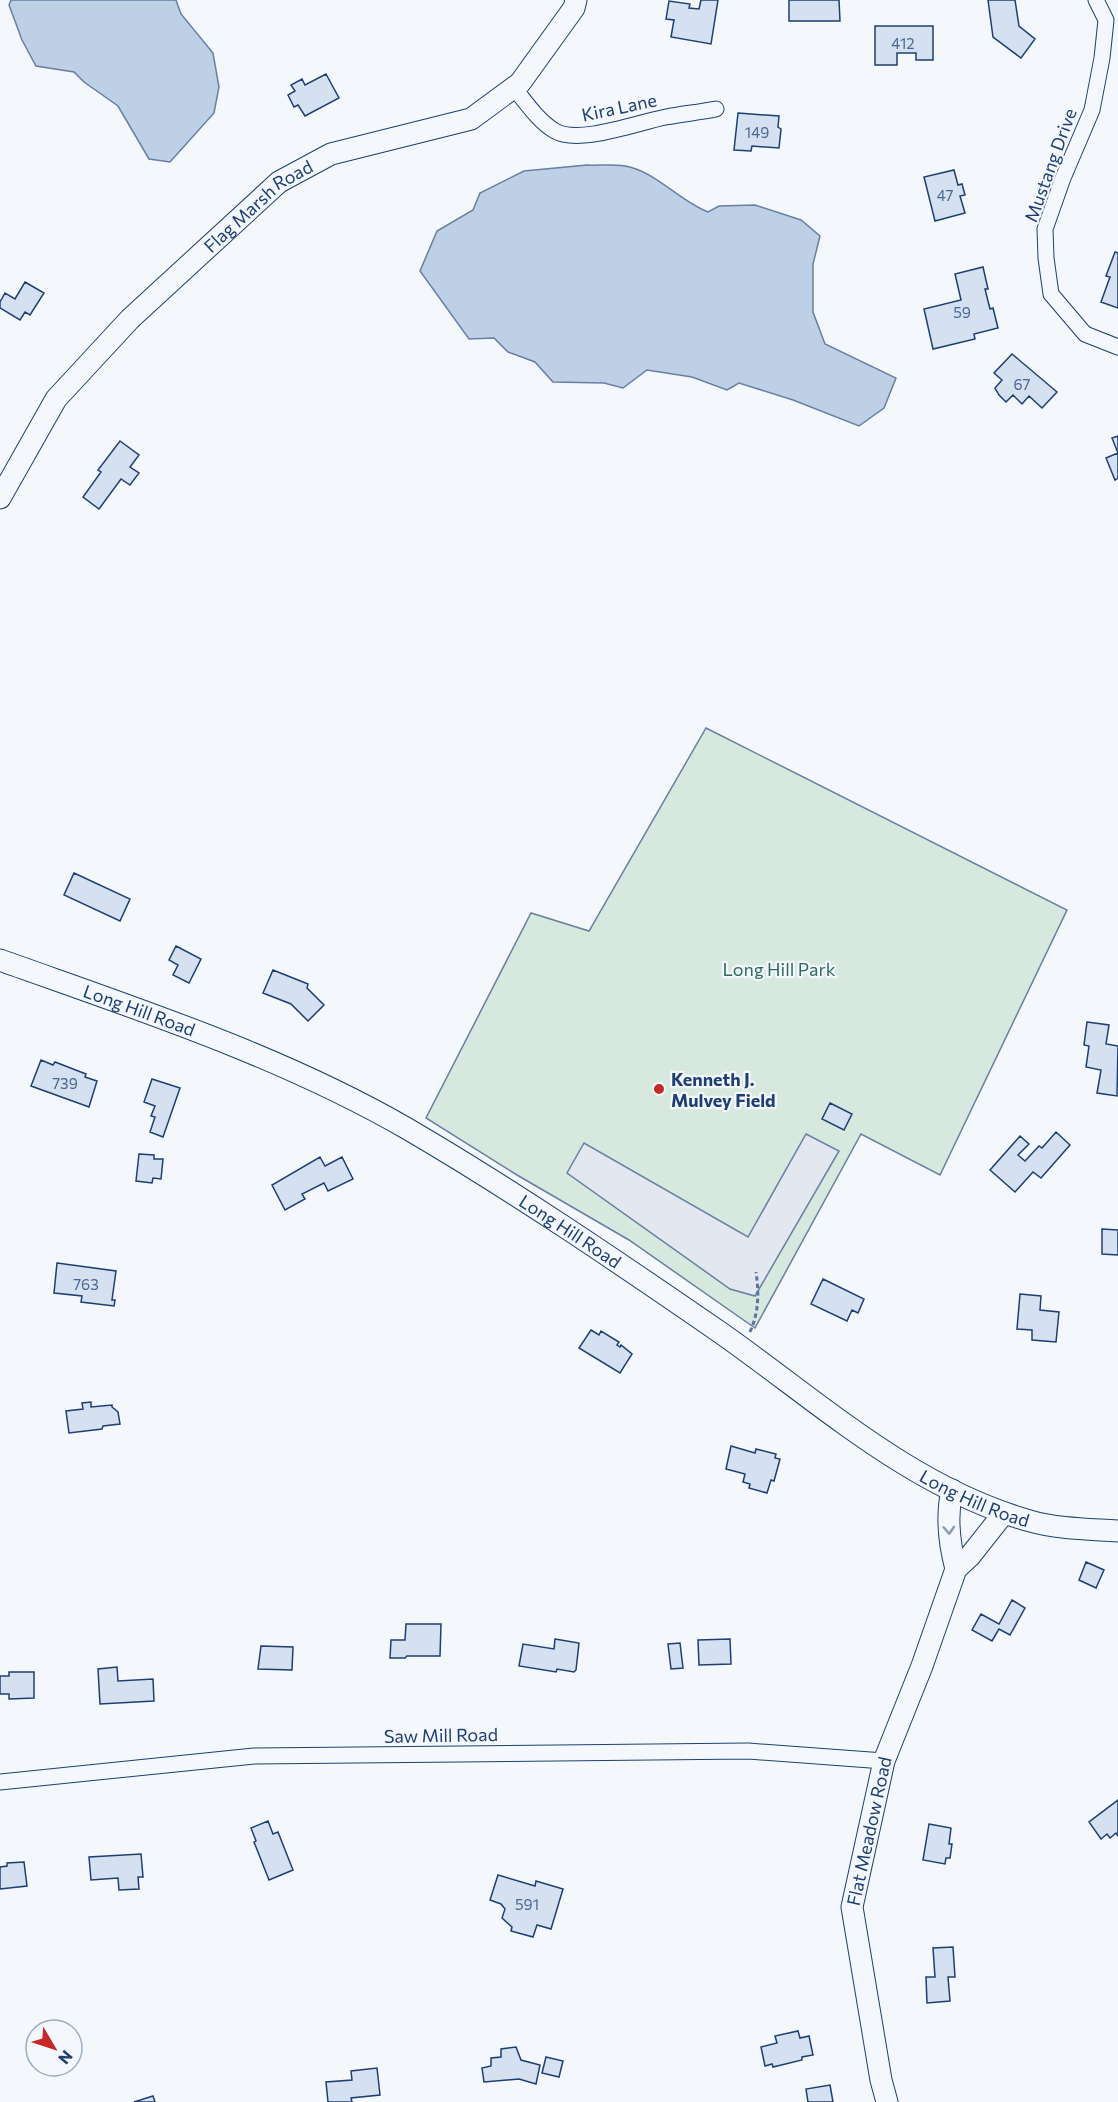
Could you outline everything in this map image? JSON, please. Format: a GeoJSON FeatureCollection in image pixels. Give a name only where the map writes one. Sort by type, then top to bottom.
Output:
{"type":"FeatureCollection","features":[{"type":"Feature","properties":{"kind":"street","name":"Flag Marsh Road"},"geometry":{"type":"LineString","coordinates":[[0,498],[56,399],[130,319],[279,182],[331,154],[471,119],[520,83],[574,8],[576,0]]}},
{"type":"Feature","properties":{"kind":"street","name":"Mustang Drive"},"geometry":{"type":"LineString","coordinates":[[1096,0],[1106,20],[1092,110],[1063,178],[1045,229],[1046,258],[1051,294],[1085,334],[1118,347]]}},
{"type":"Feature","properties":{"kind":"street","name":"Kira Lane"},"geometry":{"type":"LineString","coordinates":[[514,87],[546,125],[567,136],[622,129],[664,117],[716,109]]}},
{"type":"Feature","properties":{"kind":"street","name":"Long Hill Road"},"geometry":{"type":"LineString","coordinates":[[0,960],[253,1053],[298,1073],[404,1127],[579,1236],[733,1342],[886,1452],[924,1476],[1004,1513],[1032,1522],[1067,1528],[1118,1531]]}},
{"type":"Feature","properties":{"kind":"street"},"geometry":{"type":"LineString","coordinates":[[952,1490],[948,1506],[949,1532],[956,1569]]}},
{"type":"Feature","properties":{"kind":"street","name":"Flat Meadow Road"},"geometry":{"type":"LineString","coordinates":[[887,2102],[881,2080],[852,1907],[884,1761],[922,1666],[956,1569],[970,1556],[1004,1513]]}},
{"type":"Feature","properties":{"kind":"street","name":"Saw Mill Road"},"geometry":{"type":"LineString","coordinates":[[0,1782],[254,1756],[748,1751],[884,1761]]}},
{"type":"Feature","properties":{"kind":"path"},"geometry":{"type":"LineString","coordinates":[[748,1336],[754,1323],[759,1296],[756,1272]]}},
{"type":"Feature","properties":{"kind":"green space","name":"Long Hill Park"},"geometry":{"type":"Polygon","coordinates":[[[706,728],[1067,910],[940,1175],[861,1134],[755,1328],[629,1240],[517,1175],[426,1118],[531,913],[589,931],[706,728]]]}},
{"type":"Feature","properties":{"kind":"shaded area"},"geometry":{"type":"Polygon","coordinates":[[[806,1134],[839,1151],[755,1296],[730,1289],[567,1173],[584,1143],[748,1237],[806,1134]]]}},
{"type":"Feature","properties":{"kind":"water"},"geometry":{"type":"Polygon","coordinates":[[[11,0],[176,0],[181,14],[213,53],[219,87],[214,113],[170,162],[149,159],[118,106],[74,72],[36,66],[22,40],[9,5],[11,0]]]}},
{"type":"Feature","properties":{"kind":"water"},"geometry":{"type":"Polygon","coordinates":[[[587,165],[620,165],[641,171],[708,212],[719,206],[755,205],[801,220],[820,236],[813,264],[813,312],[825,344],[896,378],[884,408],[859,426],[793,400],[739,383],[727,390],[692,377],[647,370],[623,388],[604,383],[553,382],[535,362],[508,352],[494,338],[469,339],[420,271],[437,231],[473,210],[480,193],[524,171],[587,165]]]}},
{"type":"Feature","properties":{"kind":"building"},"geometry":{"type":"Polygon","coordinates":[[[701,0],[718,0],[711,44],[671,37],[674,20],[666,19],[669,1],[690,4],[689,8],[699,9],[701,0]]]}},
{"type":"Feature","properties":{"kind":"building"},"geometry":{"type":"Polygon","coordinates":[[[789,0],[839,0],[840,21],[789,21],[789,0]]]}},
{"type":"Feature","properties":{"kind":"building"},"geometry":{"type":"Polygon","coordinates":[[[988,0],[1015,0],[1019,26],[1035,39],[1021,58],[993,37],[988,0]]]}},
{"type":"Feature","properties":{"kind":"building"},"geometry":{"type":"Polygon","coordinates":[[[875,26],[933,26],[933,60],[916,60],[916,53],[897,53],[897,65],[875,65],[875,26]]]}},
{"type":"Feature","properties":{"kind":"building"},"geometry":{"type":"Polygon","coordinates":[[[326,74],[339,98],[305,116],[298,105],[294,107],[288,95],[295,91],[291,85],[302,79],[305,85],[326,74]]]}},
{"type":"Feature","properties":{"kind":"building"},"geometry":{"type":"Polygon","coordinates":[[[738,113],[779,116],[778,127],[781,129],[779,148],[752,146],[751,151],[734,150],[738,113]]]}},
{"type":"Feature","properties":{"kind":"building"},"geometry":{"type":"Polygon","coordinates":[[[954,170],[958,185],[962,184],[965,195],[960,196],[965,213],[935,221],[924,177],[954,170]]]}},
{"type":"Feature","properties":{"kind":"building"},"geometry":{"type":"Polygon","coordinates":[[[1115,252],[1118,253],[1118,308],[1101,302],[1110,277],[1106,276],[1115,252]]]}},
{"type":"Feature","properties":{"kind":"building"},"geometry":{"type":"Polygon","coordinates":[[[983,267],[988,289],[985,289],[998,328],[974,334],[975,339],[933,349],[924,309],[961,300],[955,274],[983,267]]]}},
{"type":"Feature","properties":{"kind":"building"},"geometry":{"type":"Polygon","coordinates":[[[25,282],[44,293],[30,315],[25,312],[20,320],[0,308],[0,302],[5,293],[15,299],[25,282]]]}},
{"type":"Feature","properties":{"kind":"building"},"geometry":{"type":"Polygon","coordinates":[[[1012,354],[1057,392],[1042,408],[1029,396],[1022,404],[1013,395],[1006,402],[995,388],[1002,380],[994,373],[1012,354]]]}},
{"type":"Feature","properties":{"kind":"building"},"geometry":{"type":"Polygon","coordinates":[[[1118,436],[1118,453],[1112,438],[1118,436]]]}},
{"type":"Feature","properties":{"kind":"building"},"geometry":{"type":"Polygon","coordinates":[[[120,441],[139,455],[130,467],[139,473],[130,485],[121,479],[99,509],[83,497],[101,472],[98,470],[120,441]]]}},
{"type":"Feature","properties":{"kind":"building"},"geometry":{"type":"Polygon","coordinates":[[[1118,453],[1118,478],[1115,480],[1106,458],[1118,453]]]}},
{"type":"Feature","properties":{"kind":"building"},"geometry":{"type":"Polygon","coordinates":[[[74,873],[130,899],[120,921],[64,895],[74,873]]]}},
{"type":"Feature","properties":{"kind":"building"},"geometry":{"type":"Polygon","coordinates":[[[176,946],[201,959],[189,983],[173,975],[178,965],[169,960],[176,946]]]}},
{"type":"Feature","properties":{"kind":"building"},"geometry":{"type":"Polygon","coordinates":[[[273,970],[308,984],[307,988],[324,1005],[308,1021],[291,1004],[263,993],[273,970]]]}},
{"type":"Feature","properties":{"kind":"building"},"geometry":{"type":"Polygon","coordinates":[[[1087,1022],[1109,1025],[1106,1044],[1118,1046],[1117,1096],[1097,1093],[1101,1070],[1086,1067],[1089,1046],[1084,1045],[1087,1022]]]}},
{"type":"Feature","properties":{"kind":"building"},"geometry":{"type":"Polygon","coordinates":[[[41,1060],[53,1065],[55,1062],[86,1074],[85,1077],[97,1081],[89,1107],[31,1086],[41,1060]]]}},
{"type":"Feature","properties":{"kind":"building"},"geometry":{"type":"Polygon","coordinates":[[[152,1079],[180,1088],[163,1137],[150,1132],[155,1117],[151,1116],[155,1106],[144,1102],[152,1079]]]}},
{"type":"Feature","properties":{"kind":"building"},"geometry":{"type":"Polygon","coordinates":[[[830,1103],[852,1114],[844,1130],[822,1119],[830,1103]]]}},
{"type":"Feature","properties":{"kind":"building"},"geometry":{"type":"Polygon","coordinates":[[[1056,1132],[1070,1145],[1041,1178],[1033,1172],[1015,1192],[990,1170],[1020,1136],[1029,1144],[1018,1155],[1025,1161],[1039,1146],[1042,1148],[1056,1132]]]}},
{"type":"Feature","properties":{"kind":"building"},"geometry":{"type":"Polygon","coordinates":[[[139,1154],[154,1155],[154,1159],[163,1159],[161,1179],[153,1178],[152,1183],[136,1181],[139,1154]]]}},
{"type":"Feature","properties":{"kind":"building"},"geometry":{"type":"Polygon","coordinates":[[[320,1157],[325,1166],[342,1157],[353,1179],[328,1191],[324,1183],[302,1194],[305,1199],[285,1210],[272,1185],[320,1157]]]}},
{"type":"Feature","properties":{"kind":"building"},"geometry":{"type":"Polygon","coordinates":[[[1102,1229],[1118,1230],[1118,1255],[1102,1254],[1102,1229]]]}},
{"type":"Feature","properties":{"kind":"building"},"geometry":{"type":"Polygon","coordinates":[[[57,1263],[116,1271],[112,1300],[115,1300],[114,1306],[81,1302],[82,1296],[54,1293],[57,1263]]]}},
{"type":"Feature","properties":{"kind":"building"},"geometry":{"type":"Polygon","coordinates":[[[823,1279],[864,1299],[858,1313],[852,1310],[847,1321],[811,1304],[823,1279]]]}},
{"type":"Feature","properties":{"kind":"building"},"geometry":{"type":"Polygon","coordinates":[[[1020,1294],[1041,1296],[1040,1310],[1059,1312],[1056,1342],[1032,1340],[1032,1330],[1017,1329],[1020,1294]]]}},
{"type":"Feature","properties":{"kind":"building"},"geometry":{"type":"Polygon","coordinates":[[[591,1330],[599,1335],[601,1331],[619,1342],[617,1345],[620,1347],[621,1345],[632,1354],[620,1373],[579,1348],[591,1330]]]}},
{"type":"Feature","properties":{"kind":"building"},"geometry":{"type":"Polygon","coordinates":[[[91,1402],[91,1407],[112,1405],[118,1412],[120,1424],[69,1433],[66,1411],[83,1409],[82,1403],[91,1402]]]}},
{"type":"Feature","properties":{"kind":"building"},"geometry":{"type":"Polygon","coordinates":[[[731,1446],[755,1453],[756,1449],[776,1454],[775,1458],[780,1459],[774,1481],[771,1480],[767,1493],[749,1488],[750,1484],[743,1482],[745,1474],[726,1469],[731,1446]]]}},
{"type":"Feature","properties":{"kind":"building"},"geometry":{"type":"Polygon","coordinates":[[[1086,1562],[1104,1570],[1096,1588],[1079,1580],[1086,1562]]]}},
{"type":"Feature","properties":{"kind":"building"},"geometry":{"type":"Polygon","coordinates":[[[1012,1600],[1025,1608],[1010,1635],[999,1629],[992,1641],[972,1630],[981,1614],[999,1624],[1012,1600]]]}},
{"type":"Feature","properties":{"kind":"building"},"geometry":{"type":"Polygon","coordinates":[[[406,1624],[441,1624],[440,1656],[390,1658],[391,1640],[405,1640],[406,1624]]]}},
{"type":"Feature","properties":{"kind":"building"},"geometry":{"type":"Polygon","coordinates":[[[555,1639],[579,1643],[574,1672],[557,1669],[556,1672],[519,1666],[523,1644],[554,1649],[555,1639]]]}},
{"type":"Feature","properties":{"kind":"building"},"geometry":{"type":"Polygon","coordinates":[[[730,1639],[731,1664],[699,1665],[698,1640],[730,1639]]]}},
{"type":"Feature","properties":{"kind":"building"},"geometry":{"type":"Polygon","coordinates":[[[680,1643],[683,1668],[671,1669],[668,1644],[680,1643]]]}},
{"type":"Feature","properties":{"kind":"building"},"geometry":{"type":"Polygon","coordinates":[[[261,1646],[293,1647],[292,1670],[258,1669],[261,1646]]]}},
{"type":"Feature","properties":{"kind":"building"},"geometry":{"type":"Polygon","coordinates":[[[117,1667],[118,1681],[153,1679],[154,1701],[100,1704],[98,1669],[117,1667]]]}},
{"type":"Feature","properties":{"kind":"building"},"geometry":{"type":"Polygon","coordinates":[[[9,1672],[34,1672],[34,1698],[9,1699],[9,1694],[0,1694],[0,1676],[9,1676],[9,1672]]]}},
{"type":"Feature","properties":{"kind":"building"},"geometry":{"type":"Polygon","coordinates":[[[1118,1800],[1118,1836],[1116,1833],[1110,1838],[1107,1834],[1101,1839],[1089,1822],[1118,1800]]]}},
{"type":"Feature","properties":{"kind":"building"},"geometry":{"type":"Polygon","coordinates":[[[268,1821],[273,1834],[278,1832],[293,1870],[269,1880],[251,1828],[268,1821]]]}},
{"type":"Feature","properties":{"kind":"building"},"geometry":{"type":"Polygon","coordinates":[[[929,1824],[951,1828],[950,1858],[946,1858],[945,1864],[923,1860],[929,1824]]]}},
{"type":"Feature","properties":{"kind":"building"},"geometry":{"type":"Polygon","coordinates":[[[141,1854],[143,1877],[138,1877],[139,1889],[119,1890],[118,1878],[91,1880],[89,1857],[141,1854]]]}},
{"type":"Feature","properties":{"kind":"building"},"geometry":{"type":"Polygon","coordinates":[[[24,1862],[27,1886],[0,1889],[0,1867],[7,1866],[7,1863],[24,1862]]]}},
{"type":"Feature","properties":{"kind":"building"},"geometry":{"type":"Polygon","coordinates":[[[498,1875],[535,1886],[536,1881],[563,1889],[551,1929],[537,1925],[533,1937],[511,1931],[512,1927],[502,1918],[505,1909],[501,1904],[490,1900],[498,1875]]]}},
{"type":"Feature","properties":{"kind":"building"},"geometry":{"type":"Polygon","coordinates":[[[953,1947],[955,1977],[948,1977],[950,2001],[927,2003],[926,1977],[935,1977],[933,1948],[953,1947]]]}},
{"type":"Feature","properties":{"kind":"building"},"geometry":{"type":"Polygon","coordinates":[[[798,2031],[800,2038],[809,2036],[813,2055],[773,2067],[772,2064],[765,2066],[761,2047],[777,2043],[775,2036],[798,2031]]]}},
{"type":"Feature","properties":{"kind":"building"},"geometry":{"type":"Polygon","coordinates":[[[516,2047],[521,2060],[540,2065],[536,2084],[519,2079],[484,2082],[482,2068],[491,2066],[491,2058],[501,2057],[501,2049],[516,2047]]]}},
{"type":"Feature","properties":{"kind":"building"},"geometry":{"type":"Polygon","coordinates":[[[546,2057],[563,2061],[559,2077],[542,2073],[546,2057]]]}},
{"type":"Feature","properties":{"kind":"building"},"geometry":{"type":"Polygon","coordinates":[[[377,2068],[380,2095],[351,2098],[352,2102],[328,2102],[326,2082],[352,2080],[351,2071],[377,2068]]]}},
{"type":"Feature","properties":{"kind":"building"},"geometry":{"type":"Polygon","coordinates":[[[830,2085],[833,2102],[808,2102],[806,2089],[830,2085]]]}},
{"type":"Feature","properties":{"kind":"building"},"geometry":{"type":"Polygon","coordinates":[[[153,2096],[155,2102],[134,2102],[153,2096]]]}},
{"type":"Feature","properties":{"kind":"place","name":"Kenneth J. Mulvey Field"},"geometry":{"type":"Point","coordinates":[659,1089]}}]}
